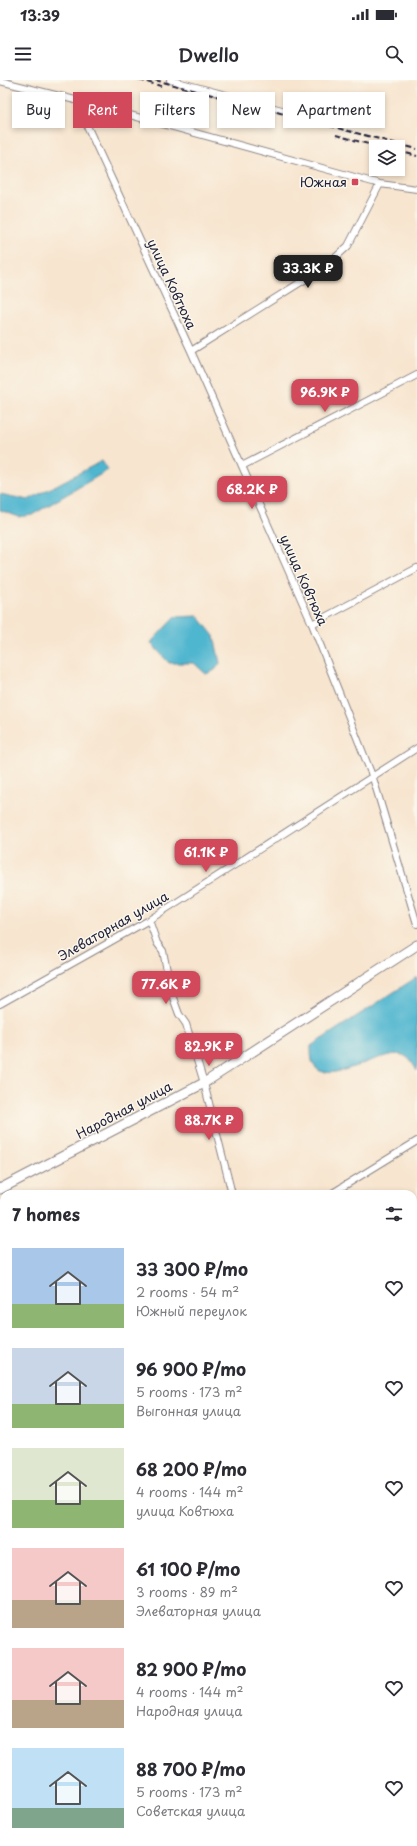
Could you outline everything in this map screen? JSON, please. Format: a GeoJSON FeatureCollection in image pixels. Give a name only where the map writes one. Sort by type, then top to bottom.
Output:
{"type":"FeatureCollection","features":[{"type":"Feature","properties":{"kind":"main road","name":"Народная улица"},"geometry":{"type":"LineString","coordinates":[[0,1189],[204,1083],[417,945]]}},
{"type":"Feature","properties":{"kind":"street"},"geometry":{"type":"LineString","coordinates":[[170,80],[282,110]]}},
{"type":"Feature","properties":{"kind":"street"},"geometry":{"type":"LineString","coordinates":[[0,81],[73,99]]}},
{"type":"Feature","properties":{"kind":"street"},"geometry":{"type":"LineString","coordinates":[[132,116],[380,184],[417,189]]}},
{"type":"Feature","properties":{"kind":"street","name":"улица Ковтюха"},"geometry":{"type":"LineString","coordinates":[[88,128],[191,351],[312,624],[373,778],[417,924]]}},
{"type":"Feature","properties":{"kind":"street"},"geometry":{"type":"LineString","coordinates":[[191,351],[325,267],[348,246],[380,184]]}},
{"type":"Feature","properties":{"kind":"street"},"geometry":{"type":"LineString","coordinates":[[242,466],[417,375]]}},
{"type":"Feature","properties":{"kind":"street"},"geometry":{"type":"LineString","coordinates":[[312,624],[417,568]]}},
{"type":"Feature","properties":{"kind":"street","name":"Элеваторная улица"},"geometry":{"type":"LineString","coordinates":[[0,1004],[149,920],[373,778],[417,748]]}},
{"type":"Feature","properties":{"kind":"street"},"geometry":{"type":"LineString","coordinates":[[149,920],[157,943],[162,951],[172,995],[179,1014],[186,1024],[204,1083],[231,1190]]}},
{"type":"Feature","properties":{"kind":"street"},"geometry":{"type":"LineString","coordinates":[[337,1190],[417,1140]]}},
{"type":"Feature","properties":{"kind":"water"},"geometry":{"type":"Polygon","coordinates":[[[102,461],[108,470],[32,515],[19,517],[0,510],[0,494],[28,500],[102,461]]]}},
{"type":"Feature","properties":{"kind":"water"},"geometry":{"type":"Polygon","coordinates":[[[198,616],[214,636],[220,663],[215,670],[206,674],[194,663],[169,663],[151,643],[175,617],[198,616]]]}},
{"type":"Feature","properties":{"kind":"water"},"geometry":{"type":"Polygon","coordinates":[[[417,977],[417,1071],[410,1060],[405,1056],[393,1054],[355,1067],[329,1073],[320,1071],[313,1064],[311,1057],[311,1046],[417,977]]]}},
{"type":"Feature","properties":{"kind":"railway"},"geometry":{"type":"LineString","coordinates":[[139,80],[161,86]]}},
{"type":"Feature","properties":{"kind":"railway"},"geometry":{"type":"LineString","coordinates":[[155,80],[417,149]]}},
{"type":"Feature","properties":{"kind":"railway"},"geometry":{"type":"LineString","coordinates":[[336,135],[369,144]]}},
{"type":"Feature","properties":{"kind":"railway"},"geometry":{"type":"LineString","coordinates":[[405,153],[417,156]]}},
{"type":"Feature","properties":{"kind":"place","name":"Южная"},"geometry":{"type":"Point","coordinates":[355,182]}}]}
